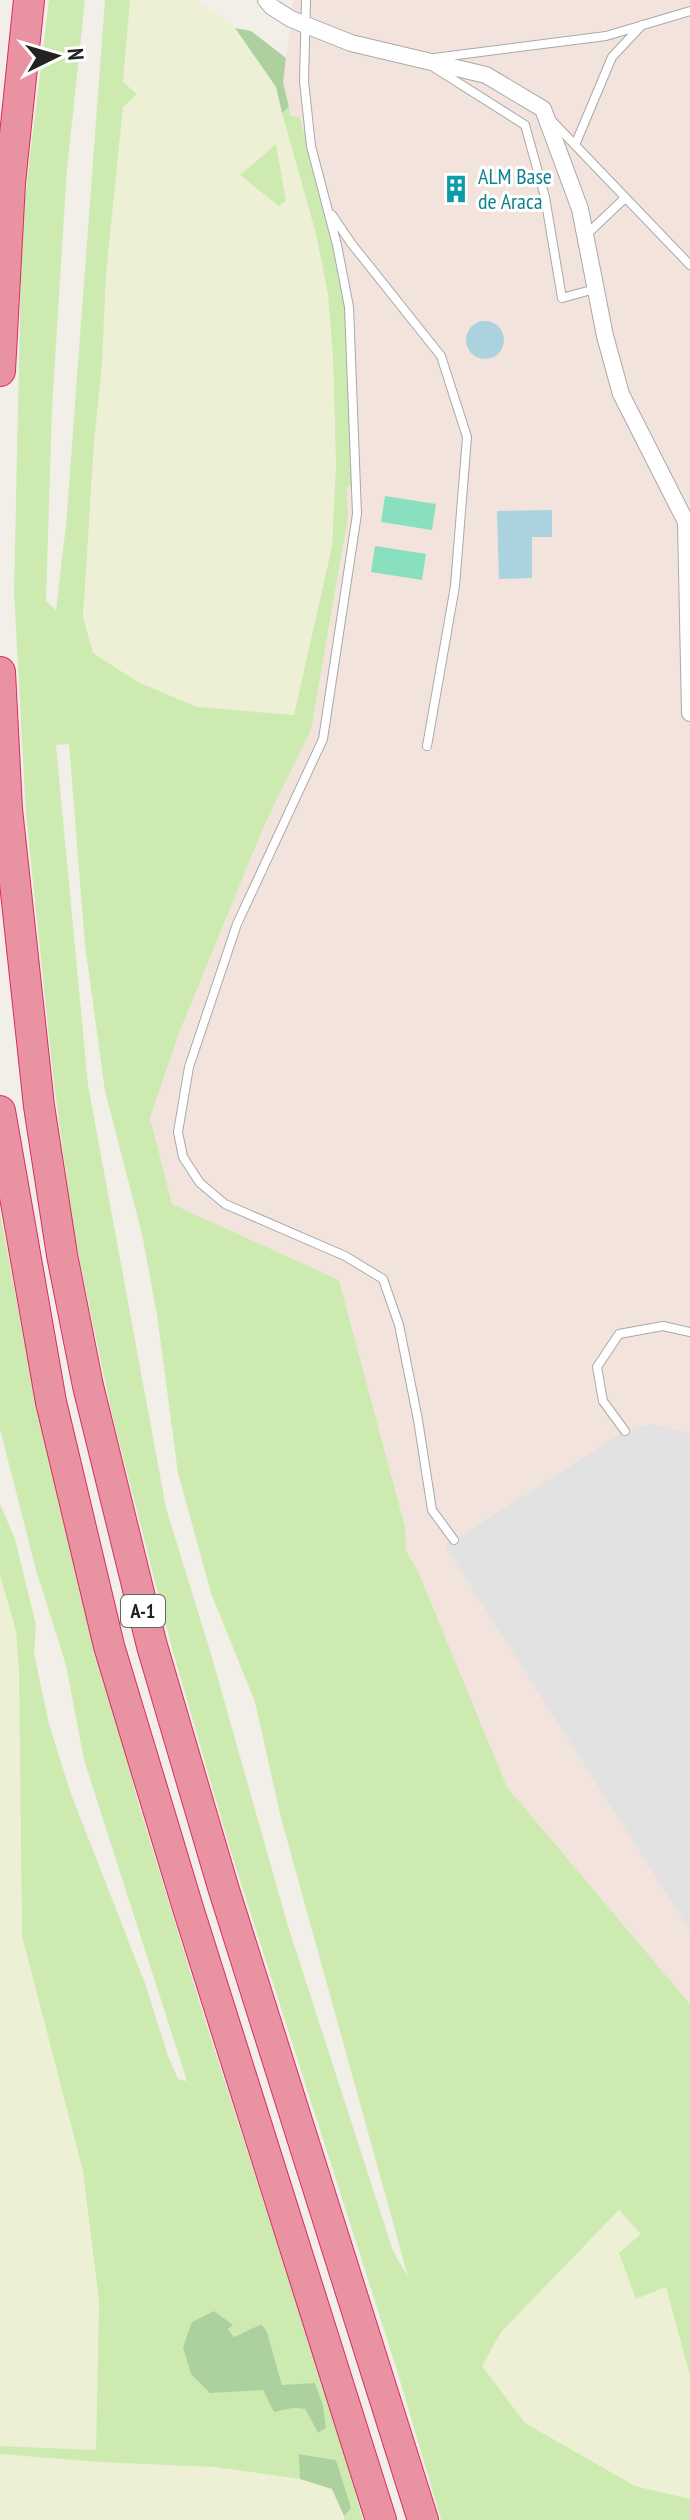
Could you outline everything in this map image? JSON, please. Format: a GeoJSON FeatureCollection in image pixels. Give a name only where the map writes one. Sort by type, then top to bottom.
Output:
{"type":"FeatureCollection","features":[{"type":"Feature","properties":{"kind":"highway"},"geometry":{"type":"LineString","coordinates":[[0,371],[10,183],[29,0]]}},
{"type":"Feature","properties":{"kind":"highway","name":"A-1"},"geometry":{"type":"LineString","coordinates":[[0,672],[7,809],[36,1077],[62,1255],[88,1386],[152,1646],[223,1887],[423,2520]]}},
{"type":"Feature","properties":{"kind":"highway","name":"A-1"},"geometry":{"type":"LineString","coordinates":[[0,1111],[51,1402],[109,1646],[188,1908],[381,2520]]}},
{"type":"Feature","properties":{"kind":"street"},"geometry":{"type":"LineString","coordinates":[[266,0],[272,7],[304,24],[351,43],[486,75],[543,109],[580,209],[621,394],[686,522],[690,713]]}},
{"type":"Feature","properties":{"kind":"lane"},"geometry":{"type":"LineString","coordinates":[[306,0],[304,81],[311,146],[349,307],[357,514],[323,739],[237,924],[189,1067],[178,1132],[183,1157],[200,1183],[225,1204],[345,1256],[383,1279],[399,1325],[432,1510],[454,1540]]}},
{"type":"Feature","properties":{"kind":"lane"},"geometry":{"type":"LineString","coordinates":[[421,59],[606,36],[690,11]]}},
{"type":"Feature","properties":{"kind":"lane"},"geometry":{"type":"LineString","coordinates":[[575,145],[612,57],[642,25]]}},
{"type":"Feature","properties":{"kind":"lane"},"geometry":{"type":"LineString","coordinates":[[421,59],[525,125],[545,197],[562,298],[596,288]]}},
{"type":"Feature","properties":{"kind":"lane"},"geometry":{"type":"LineString","coordinates":[[545,113],[690,265]]}},
{"type":"Feature","properties":{"kind":"lane"},"geometry":{"type":"LineString","coordinates":[[585,236],[625,198]]}},
{"type":"Feature","properties":{"kind":"lane"},"geometry":{"type":"LineString","coordinates":[[327,208],[441,356],[467,437],[455,586],[427,746]]}},
{"type":"Feature","properties":{"kind":"lane"},"geometry":{"type":"LineString","coordinates":[[625,1431],[603,1401],[597,1367],[619,1334],[663,1326],[690,1332]]}},
{"type":"Feature","properties":{"kind":"shaded area"},"geometry":{"type":"Polygon","coordinates":[[[293,0],[690,0],[690,2004],[507,1787],[418,1571],[406,1551],[405,1527],[339,1280],[172,1204],[150,1118],[179,1033],[264,826],[311,730],[348,517],[336,291],[283,82],[293,0]]]}},
{"type":"Feature","properties":{"kind":"shaded area"},"geometry":{"type":"Polygon","coordinates":[[[653,1424],[690,1433],[690,1931],[445,1546],[625,1431],[653,1424]]]}},
{"type":"Feature","properties":{"kind":"green space"},"geometry":{"type":"Polygon","coordinates":[[[49,0],[85,0],[67,169],[52,408],[46,601],[56,610],[66,525],[105,0],[130,0],[123,82],[137,94],[123,107],[106,274],[83,617],[93,653],[138,682],[197,707],[294,715],[332,546],[336,464],[328,294],[316,234],[282,113],[289,107],[291,116],[300,117],[338,270],[347,325],[353,485],[347,487],[348,517],[311,730],[264,826],[179,1033],[150,1118],[172,1204],[339,1280],[405,1527],[406,1551],[418,1571],[507,1787],[690,2004],[690,2376],[666,2287],[636,2299],[619,2253],[641,2234],[619,2210],[501,2332],[482,2366],[525,2423],[635,2486],[690,2499],[690,2520],[441,2520],[396,2367],[231,1852],[173,1652],[112,1414],[74,1233],[53,1076],[26,815],[14,593],[22,222],[49,0]],[[69,744],[56,745],[88,1085],[166,1508],[288,1926],[393,2251],[408,2277],[281,1818],[255,1702],[211,1593],[178,1473],[157,1315],[142,1234],[105,1091],[85,945],[69,744]]]}},
{"type":"Feature","properties":{"kind":"green space"},"geometry":{"type":"Polygon","coordinates":[[[130,0],[197,0],[235,28],[276,87],[316,234],[328,293],[336,464],[332,546],[294,715],[197,707],[138,682],[93,653],[83,617],[106,274],[123,107],[137,94],[123,82],[130,0]]]}},
{"type":"Feature","properties":{"kind":"green space"},"geometry":{"type":"Polygon","coordinates":[[[235,28],[251,31],[286,58],[283,82],[289,107],[282,113],[276,87],[235,28]]]}},
{"type":"Feature","properties":{"kind":"green space"},"geometry":{"type":"Polygon","coordinates":[[[276,144],[286,201],[279,206],[240,175],[276,144]]]}},
{"type":"Feature","properties":{"kind":"green space"},"geometry":{"type":"Polygon","coordinates":[[[385,496],[436,504],[432,530],[381,522],[385,496]]]}},
{"type":"Feature","properties":{"kind":"green space"},"geometry":{"type":"Polygon","coordinates":[[[375,546],[426,554],[422,580],[371,572],[375,546]]]}},
{"type":"Feature","properties":{"kind":"green space"},"geometry":{"type":"Polygon","coordinates":[[[0,1212],[39,1421],[137,1799],[363,2520],[344,2520],[350,2508],[336,2460],[300,2454],[300,2479],[214,2467],[0,2454],[0,2446],[96,2450],[99,2302],[83,2171],[22,1936],[19,1671],[16,1631],[0,1575],[0,1504],[15,1539],[36,1625],[34,1653],[49,1724],[71,1794],[146,1986],[168,2056],[178,2079],[187,2081],[84,1760],[66,1665],[36,1570],[0,1429],[0,1212]],[[214,2311],[210,2392],[264,2390],[292,2408],[305,2409],[318,2433],[326,2428],[282,2385],[263,2324],[234,2337],[228,2329],[232,2325],[214,2311]]]}},
{"type":"Feature","properties":{"kind":"green space"},"geometry":{"type":"Polygon","coordinates":[[[0,1575],[16,1631],[19,1671],[22,1936],[83,2171],[99,2301],[96,2450],[0,2446],[0,1575]]]}},
{"type":"Feature","properties":{"kind":"green space"},"geometry":{"type":"Polygon","coordinates":[[[619,2210],[641,2234],[636,2298],[666,2286],[690,2376],[690,2499],[635,2486],[525,2423],[481,2366],[501,2332],[619,2210]]]}},
{"type":"Feature","properties":{"kind":"green space"},"geometry":{"type":"Polygon","coordinates":[[[214,2311],[233,2325],[228,2329],[234,2337],[262,2324],[282,2385],[315,2383],[326,2428],[318,2433],[305,2409],[274,2412],[263,2390],[210,2393],[191,2374],[183,2347],[192,2322],[214,2311]]]}},
{"type":"Feature","properties":{"kind":"green space"},"geometry":{"type":"Polygon","coordinates":[[[0,2454],[214,2467],[293,2477],[332,2488],[344,2520],[0,2520],[0,2454]]]}},
{"type":"Feature","properties":{"kind":"green space"},"geometry":{"type":"Polygon","coordinates":[[[299,2454],[336,2460],[351,2508],[344,2516],[332,2489],[300,2479],[299,2454]]]}},
{"type":"Feature","properties":{"kind":"water"},"geometry":{"type":"Polygon","coordinates":[[[485,321],[498,327],[504,340],[498,353],[485,359],[472,353],[466,340],[472,327],[485,321]]]}},
{"type":"Feature","properties":{"kind":"water"},"geometry":{"type":"Polygon","coordinates":[[[552,510],[552,537],[532,537],[532,578],[499,579],[497,511],[552,510]]]}},
{"type":"Feature","properties":{"kind":"place","name":"ALM Base de Araca"},"geometry":{"type":"Point","coordinates":[456,189]}}]}
